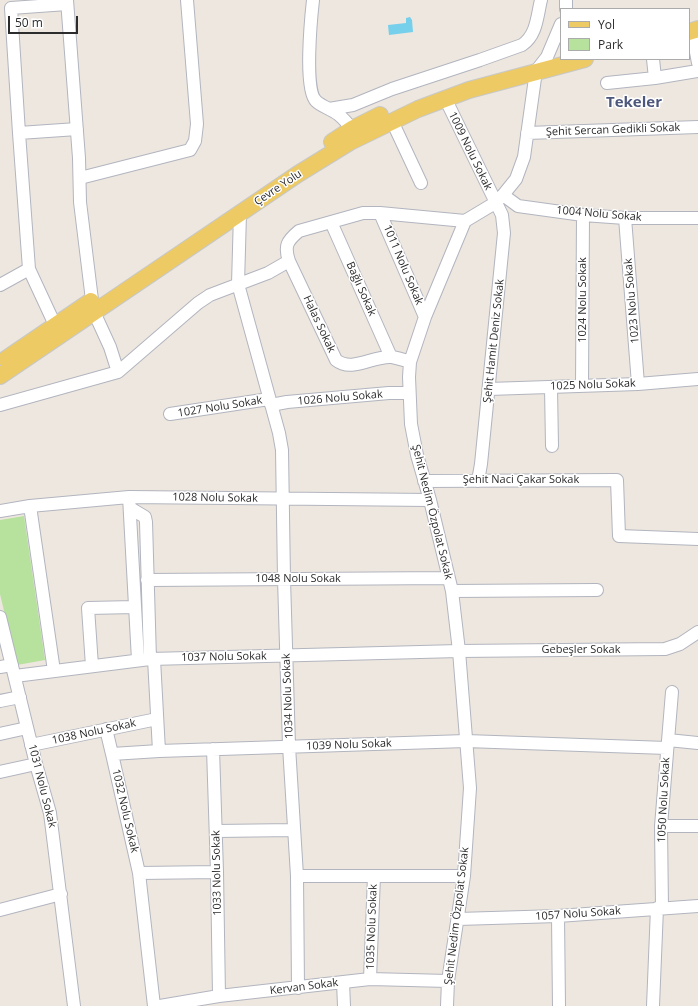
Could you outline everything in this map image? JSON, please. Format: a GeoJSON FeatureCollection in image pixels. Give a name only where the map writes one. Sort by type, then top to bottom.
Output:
{"type":"FeatureCollection","features":[{"type":"Feature","properties":{"kind":"main road","name":"Çevre Yolu"},"geometry":{"type":"LineString","coordinates":[[0,376],[93,306],[352,129],[437,90],[468,79],[554,55]]}},
{"type":"Feature","properties":{"kind":"main road","name":"Çevre Yolu"},"geometry":{"type":"LineString","coordinates":[[0,362],[55,325],[93,306],[240,214],[327,156],[392,121],[445,98],[469,90],[581,60]]}},
{"type":"Feature","properties":{"kind":"street"},"geometry":{"type":"LineString","coordinates":[[80,178],[190,150],[195,141],[197,124],[187,0]]}},
{"type":"Feature","properties":{"kind":"street"},"geometry":{"type":"LineString","coordinates":[[313,0],[310,30],[311,95],[316,101],[339,115],[352,129]]}},
{"type":"Feature","properties":{"kind":"street"},"geometry":{"type":"LineString","coordinates":[[329,109],[353,105],[392,89],[480,60],[528,41],[533,34],[541,0]]}},
{"type":"Feature","properties":{"kind":"street"},"geometry":{"type":"LineString","coordinates":[[55,325],[28,269],[11,8],[67,2],[77,128],[80,202],[93,306],[110,347],[118,372]]}},
{"type":"Feature","properties":{"kind":"street"},"geometry":{"type":"LineString","coordinates":[[693,26],[698,63]]}},
{"type":"Feature","properties":{"kind":"street"},"geometry":{"type":"LineString","coordinates":[[0,406],[118,372],[198,303],[210,295],[268,273],[289,261],[286,252],[287,244],[299,231],[364,213],[380,213],[465,222],[499,199],[516,179],[524,157],[536,71],[554,55],[560,28]]}},
{"type":"Feature","properties":{"kind":"street"},"geometry":{"type":"LineString","coordinates":[[653,60],[655,78]]}},
{"type":"Feature","properties":{"kind":"street"},"geometry":{"type":"LineString","coordinates":[[607,83],[655,78],[698,71]]}},
{"type":"Feature","properties":{"kind":"street","name":"1009 Nolu Sokak"},"geometry":{"type":"LineString","coordinates":[[445,98],[499,199]]}},
{"type":"Feature","properties":{"kind":"street"},"geometry":{"type":"LineString","coordinates":[[392,121],[421,183]]}},
{"type":"Feature","properties":{"kind":"street","name":"Şehit Sercan Gedikli Sokak"},"geometry":{"type":"LineString","coordinates":[[528,132],[698,127]]}},
{"type":"Feature","properties":{"kind":"street"},"geometry":{"type":"LineString","coordinates":[[20,132],[77,128]]}},
{"type":"Feature","properties":{"kind":"street","name":"1004 Nolu Sokak"},"geometry":{"type":"LineString","coordinates":[[499,199],[518,206],[583,215],[625,218],[698,218]]}},
{"type":"Feature","properties":{"kind":"street","name":"Şehit Hamit Deniz Sokak"},"geometry":{"type":"LineString","coordinates":[[478,481],[489,389],[504,233],[499,199]]}},
{"type":"Feature","properties":{"kind":"street","name":"1011 Nolu Sokak"},"geometry":{"type":"LineString","coordinates":[[380,213],[425,317]]}},
{"type":"Feature","properties":{"kind":"street","name":"1034 Nolu Sokak"},"geometry":{"type":"LineString","coordinates":[[240,214],[238,284],[279,433],[282,450],[289,746],[297,876],[298,988]]}},
{"type":"Feature","properties":{"kind":"street","name":"1024 Nolu Sokak"},"geometry":{"type":"LineString","coordinates":[[582,386],[583,215]]}},
{"type":"Feature","properties":{"kind":"street","name":"1023 Nolu Sokak"},"geometry":{"type":"LineString","coordinates":[[625,218],[638,384]]}},
{"type":"Feature","properties":{"kind":"street","name":"Bağlı Sokak"},"geometry":{"type":"LineString","coordinates":[[331,222],[391,357]]}},
{"type":"Feature","properties":{"kind":"street","name":"Şehit Nedim Özpolat Sokak"},"geometry":{"type":"LineString","coordinates":[[447,1006],[448,981],[464,876],[470,788],[459,651],[452,591],[430,500],[417,454],[411,424],[409,394],[410,362],[425,317],[465,222]]}},
{"type":"Feature","properties":{"kind":"street","name":"Halas Sokak"},"geometry":{"type":"LineString","coordinates":[[289,261],[336,360],[341,365],[350,365],[391,357],[410,362]]}},
{"type":"Feature","properties":{"kind":"street"},"geometry":{"type":"LineString","coordinates":[[0,281],[28,269]]}},
{"type":"Feature","properties":{"kind":"street"},"geometry":{"type":"LineString","coordinates":[[0,284],[28,269]]}},
{"type":"Feature","properties":{"kind":"street","name":"1025 Nolu Sokak"},"geometry":{"type":"LineString","coordinates":[[489,389],[638,384],[698,380]]}},
{"type":"Feature","properties":{"kind":"street"},"geometry":{"type":"LineString","coordinates":[[551,387],[552,446]]}},
{"type":"Feature","properties":{"kind":"street","name":"1026 Nolu Sokak"},"geometry":{"type":"LineString","coordinates":[[270,402],[287,402],[381,394],[409,394]]}},
{"type":"Feature","properties":{"kind":"street","name":"1027 Nolu Sokak"},"geometry":{"type":"LineString","coordinates":[[170,414],[270,402]]}},
{"type":"Feature","properties":{"kind":"street","name":"Şehit Naci Çakar Sokak"},"geometry":{"type":"LineString","coordinates":[[424,481],[617,480],[619,536],[698,538]]}},
{"type":"Feature","properties":{"kind":"street","name":"1028 Nolu Sokak"},"geometry":{"type":"LineString","coordinates":[[0,511],[30,506],[283,498],[430,500]]}},
{"type":"Feature","properties":{"kind":"street"},"geometry":{"type":"LineString","coordinates":[[129,503],[145,517],[146,522],[147,659]]}},
{"type":"Feature","properties":{"kind":"street"},"geometry":{"type":"LineString","coordinates":[[129,503],[135,607],[147,659],[157,719],[159,750]]}},
{"type":"Feature","properties":{"kind":"street"},"geometry":{"type":"LineString","coordinates":[[30,506],[44,593],[54,671]]}},
{"type":"Feature","properties":{"kind":"street","name":"1048 Nolu Sokak"},"geometry":{"type":"LineString","coordinates":[[147,580],[449,578]]}},
{"type":"Feature","properties":{"kind":"street"},"geometry":{"type":"LineString","coordinates":[[452,591],[597,590]]}},
{"type":"Feature","properties":{"kind":"street"},"geometry":{"type":"LineString","coordinates":[[92,666],[88,608],[135,607]]}},
{"type":"Feature","properties":{"kind":"street","name":"1031 Nolu Sokak"},"geometry":{"type":"LineString","coordinates":[[0,617],[9,669],[20,697],[36,764],[50,813],[74,1006]]}},
{"type":"Feature","properties":{"kind":"street","name":"Gebeşler Sokak"},"geometry":{"type":"LineString","coordinates":[[459,651],[665,649],[680,644],[698,632]]}},
{"type":"Feature","properties":{"kind":"street","name":"1037 Nolu Sokak"},"geometry":{"type":"LineString","coordinates":[[9,669],[54,671],[147,659],[459,651]]}},
{"type":"Feature","properties":{"kind":"street","name":"1050 Nolu Sokak"},"geometry":{"type":"LineString","coordinates":[[653,1006],[660,908],[661,826],[672,692]]}},
{"type":"Feature","properties":{"kind":"street"},"geometry":{"type":"LineString","coordinates":[[0,701],[20,697]]}},
{"type":"Feature","properties":{"kind":"street","name":"1038 Nolu Sokak"},"geometry":{"type":"LineString","coordinates":[[32,745],[157,719]]}},
{"type":"Feature","properties":{"kind":"street"},"geometry":{"type":"LineString","coordinates":[[0,734],[27,728]]}},
{"type":"Feature","properties":{"kind":"street"},"geometry":{"type":"LineString","coordinates":[[106,729],[112,754]]}},
{"type":"Feature","properties":{"kind":"street","name":"1039 Nolu Sokak"},"geometry":{"type":"LineString","coordinates":[[159,750],[466,741],[698,744]]}},
{"type":"Feature","properties":{"kind":"street","name":"1033 Nolu Sokak"},"geometry":{"type":"LineString","coordinates":[[213,749],[219,996]]}},
{"type":"Feature","properties":{"kind":"street","name":"1032 Nolu Sokak"},"geometry":{"type":"LineString","coordinates":[[154,1006],[139,873],[112,754],[159,750]]}},
{"type":"Feature","properties":{"kind":"street"},"geometry":{"type":"LineString","coordinates":[[0,772],[36,764]]}},
{"type":"Feature","properties":{"kind":"street"},"geometry":{"type":"LineString","coordinates":[[661,826],[698,826]]}},
{"type":"Feature","properties":{"kind":"street"},"geometry":{"type":"LineString","coordinates":[[216,831],[294,830]]}},
{"type":"Feature","properties":{"kind":"street"},"geometry":{"type":"LineString","coordinates":[[139,873],[217,872]]}},
{"type":"Feature","properties":{"kind":"street"},"geometry":{"type":"LineString","coordinates":[[297,876],[464,876]]}},
{"type":"Feature","properties":{"kind":"street","name":"1035 Nolu Sokak"},"geometry":{"type":"LineString","coordinates":[[370,979],[374,876]]}},
{"type":"Feature","properties":{"kind":"street"},"geometry":{"type":"LineString","coordinates":[[0,910],[61,894]]}},
{"type":"Feature","properties":{"kind":"street","name":"1057 Nolu Sokak"},"geometry":{"type":"LineString","coordinates":[[458,919],[558,916],[698,906]]}},
{"type":"Feature","properties":{"kind":"street"},"geometry":{"type":"LineString","coordinates":[[558,916],[559,1006]]}},
{"type":"Feature","properties":{"kind":"street","name":"Kervan Sokak"},"geometry":{"type":"LineString","coordinates":[[166,1006],[219,996],[370,979],[448,981]]}},
{"type":"Feature","properties":{"kind":"street"},"geometry":{"type":"LineString","coordinates":[[343,982],[344,1006]]}},
{"type":"Feature","properties":{"kind":"green space"},"geometry":{"type":"Polygon","coordinates":[[[24,516],[45,660],[17,665],[0,594],[0,520],[24,516]]]}},
{"type":"Feature","properties":{"kind":"water"},"geometry":{"type":"Polygon","coordinates":[[[410,17],[412,20],[413,32],[389,35],[388,25],[406,23],[406,18],[410,17]]]}},
{"type":"Feature","properties":{"kind":"district","name":"Tekeler"},"geometry":{"type":"Point","coordinates":[634,103]}}]}
